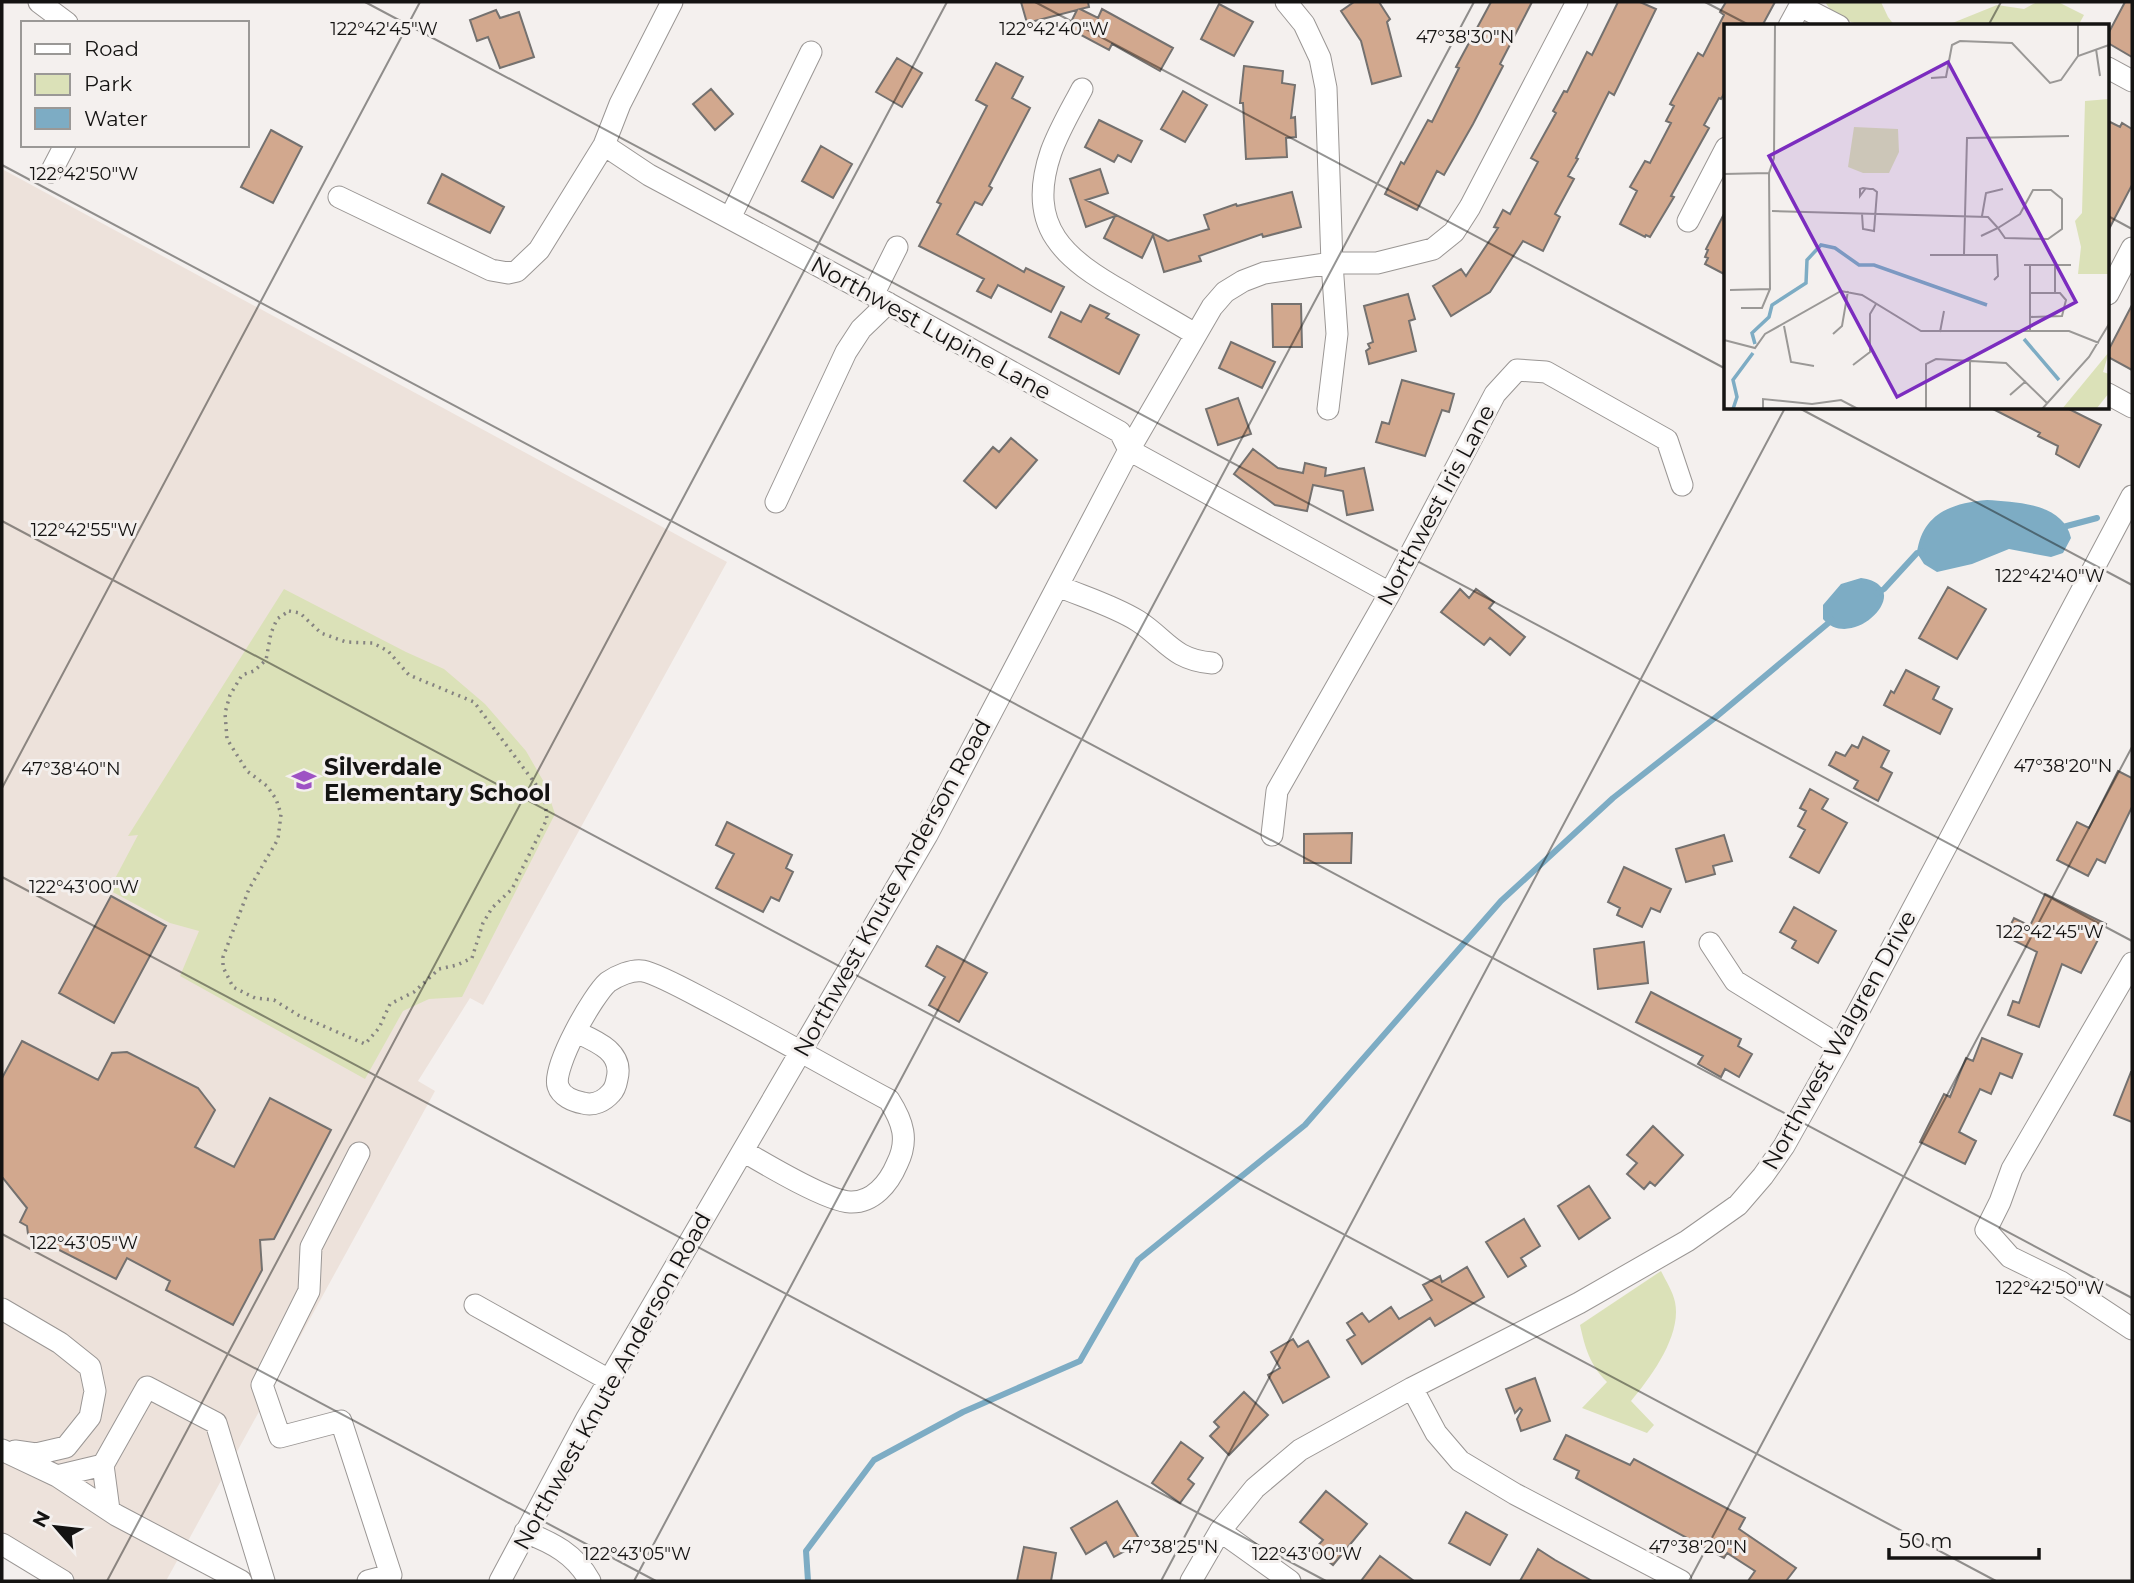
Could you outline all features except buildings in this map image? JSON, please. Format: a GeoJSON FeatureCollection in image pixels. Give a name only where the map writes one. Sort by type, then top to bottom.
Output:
{"type":"FeatureCollection","features":[{"type":"Feature","properties":{"kind":"street"},"geometry":{"type":"LineString","coordinates":[[39,2],[64,21]]}},
{"type":"Feature","properties":{"kind":"street"},"geometry":{"type":"LineString","coordinates":[[339,197],[491,270],[501,273],[517,271],[539,250],[604,145],[620,104],[672,2]]}},
{"type":"Feature","properties":{"kind":"street"},"geometry":{"type":"LineString","coordinates":[[1286,2],[1304,24],[1320,58],[1324,78],[1337,334],[1328,409]]}},
{"type":"Feature","properties":{"kind":"street","name":"Northwest Knute Anderson Road"},"geometry":{"type":"LineString","coordinates":[[500,1581],[609,1380],[927,835],[1129,450],[1212,306],[1225,292],[1264,273],[1332,263],[1377,263],[1433,249],[1454,232],[1470,207],[1577,2]]}},
{"type":"Feature","properties":{"kind":"street"},"geometry":{"type":"LineString","coordinates":[[1790,24],[1801,4],[1836,24]]}},
{"type":"Feature","properties":{"kind":"street"},"geometry":{"type":"LineString","coordinates":[[730,218],[811,52]]}},
{"type":"Feature","properties":{"kind":"street"},"geometry":{"type":"LineString","coordinates":[[2110,69],[2132,81]]}},
{"type":"Feature","properties":{"kind":"street"},"geometry":{"type":"LineString","coordinates":[[1082,89],[1050,155],[1044,199],[1047,220],[1058,244],[1085,269],[1195,334]]}},
{"type":"Feature","properties":{"kind":"street","name":"Northwest Lupine Lane"},"geometry":{"type":"LineString","coordinates":[[604,145],[649,175],[881,299],[1120,432],[1129,450],[1390,593]]}},
{"type":"Feature","properties":{"kind":"street"},"geometry":{"type":"LineString","coordinates":[[51,172],[64,147]]}},
{"type":"Feature","properties":{"kind":"street"},"geometry":{"type":"LineString","coordinates":[[1688,221],[1718,185],[1724,157]]}},
{"type":"Feature","properties":{"kind":"street"},"geometry":{"type":"LineString","coordinates":[[776,502],[846,352],[881,299],[897,247]]}},
{"type":"Feature","properties":{"kind":"street"},"geometry":{"type":"LineString","coordinates":[[2110,290],[2132,248]]}},
{"type":"Feature","properties":{"kind":"street","name":"Northwest Iris Lane"},"geometry":{"type":"LineString","coordinates":[[1272,835],[1277,791],[1390,593],[1495,394],[1517,370],[1546,372],[1667,440],[1682,485]]}},
{"type":"Feature","properties":{"kind":"street"},"geometry":{"type":"LineString","coordinates":[[2110,395],[2132,407]]}},
{"type":"Feature","properties":{"kind":"street","name":"Northwest Walgren Drive"},"geometry":{"type":"LineString","coordinates":[[1191,1581],[1220,1531],[1255,1488],[1300,1450],[1412,1388],[1579,1303],[1687,1241],[1738,1205],[1784,1146],[1840,1046],[2132,496]]}},
{"type":"Feature","properties":{"kind":"street"},"geometry":{"type":"LineString","coordinates":[[1058,586],[1138,621],[1169,648],[1199,662],[1212,663]]}},
{"type":"Feature","properties":{"kind":"street"},"geometry":{"type":"LineString","coordinates":[[1710,943],[1735,981],[1840,1046]]}},
{"type":"Feature","properties":{"kind":"street"},"geometry":{"type":"LineString","coordinates":[[2132,964],[2012,1169],[1986,1230],[2010,1257],[2061,1283],[2132,1329]]}},
{"type":"Feature","properties":{"kind":"street"},"geometry":{"type":"LineString","coordinates":[[576,1032],[607,983],[622,974],[642,971],[693,993],[889,1100],[905,1130],[904,1151],[881,1190],[850,1202],[827,1195],[743,1152]]}},
{"type":"Feature","properties":{"kind":"street"},"geometry":{"type":"LineString","coordinates":[[359,1153],[311,1247],[309,1291],[262,1385],[280,1437],[341,1421],[391,1575],[368,1581]]}},
{"type":"Feature","properties":{"kind":"street"},"geometry":{"type":"LineString","coordinates":[[475,1305],[609,1380]]}},
{"type":"Feature","properties":{"kind":"street"},"geometry":{"type":"LineString","coordinates":[[2,1309],[60,1342],[90,1367],[95,1391],[90,1417],[66,1447],[36,1454],[2,1450]]}},
{"type":"Feature","properties":{"kind":"street"},"geometry":{"type":"LineString","coordinates":[[109,1510],[103,1465],[147,1387],[216,1423],[264,1581]]}},
{"type":"Feature","properties":{"kind":"street"},"geometry":{"type":"LineString","coordinates":[[1412,1388],[1436,1433],[1460,1461],[1514,1494],[1681,1581]]}},
{"type":"Feature","properties":{"kind":"street"},"geometry":{"type":"LineString","coordinates":[[2,1450],[57,1476],[109,1510],[241,1581]]}},
{"type":"Feature","properties":{"kind":"street"},"geometry":{"type":"LineString","coordinates":[[57,1476],[103,1465]]}},
{"type":"Feature","properties":{"kind":"street"},"geometry":{"type":"LineString","coordinates":[[1220,1531],[1290,1581]]}},
{"type":"Feature","properties":{"kind":"street"},"geometry":{"type":"LineString","coordinates":[[525,1532],[561,1548],[574,1558],[590,1581]]}},
{"type":"Feature","properties":{"kind":"street"},"geometry":{"type":"LineString","coordinates":[[2,1544],[63,1581]]}},
{"type":"Feature","properties":{"kind":"path"},"geometry":{"type":"LineString","coordinates":[[289,611],[300,613],[321,634],[346,642],[373,643],[388,650],[409,675],[474,702],[537,786],[545,802],[547,819],[512,889],[492,908],[483,923],[472,958],[439,969],[414,992],[390,1004],[379,1028],[365,1044],[335,1033],[274,1000],[255,998],[233,987],[223,967],[223,957],[249,889],[278,839],[281,814],[276,799],[267,786],[247,771],[227,739],[225,713],[230,695],[242,675],[254,671],[266,660],[271,633],[277,619],[289,611]]}},
{"type":"Feature","properties":{"kind":"shaded area","name":"Silverdale Elementary School"},"geometry":{"type":"Polygon","coordinates":[[[2,169],[727,562],[483,1005],[470,998],[418,1081],[435,1091],[166,1581],[63,1581],[2,1544],[2,169]]]}},
{"type":"Feature","properties":{"kind":"green space"},"geometry":{"type":"Polygon","coordinates":[[[1825,2],[1881,2],[1893,24],[1847,21],[1831,10],[1825,2]]]}},
{"type":"Feature","properties":{"kind":"green space"},"geometry":{"type":"Polygon","coordinates":[[[2037,2],[2058,2],[2084,15],[2079,24],[1950,24],[1997,5],[2024,9],[2037,2]]]}},
{"type":"Feature","properties":{"kind":"green space"},"geometry":{"type":"Polygon","coordinates":[[[284,589],[444,669],[485,704],[526,751],[545,784],[555,814],[462,997],[429,999],[403,1011],[365,1079],[180,976],[199,931],[170,923],[109,890],[138,835],[128,836],[284,589]]]}},
{"type":"Feature","properties":{"kind":"green space"},"geometry":{"type":"Polygon","coordinates":[[[1661,1271],[1671,1290],[1676,1315],[1674,1328],[1663,1355],[1631,1401],[1654,1425],[1647,1433],[1582,1408],[1607,1382],[1589,1356],[1580,1325],[1661,1271]]]}},
{"type":"Feature","properties":{"kind":"water"},"geometry":{"type":"Polygon","coordinates":[[[1987,500],[2024,504],[2049,511],[2066,526],[2071,538],[2063,553],[2051,557],[2009,549],[1972,564],[1937,572],[1924,564],[1917,553],[1925,529],[1932,520],[1950,508],[1987,500]]]}},
{"type":"Feature","properties":{"kind":"water"},"geometry":{"type":"Polygon","coordinates":[[[1861,578],[1877,583],[1884,593],[1882,604],[1875,615],[1864,624],[1850,628],[1836,628],[1823,619],[1823,605],[1841,584],[1861,578]]]}},
{"type":"Feature","properties":{"kind":"waterway"},"geometry":{"type":"LineString","coordinates":[[2063,527],[2097,518]]}},
{"type":"Feature","properties":{"kind":"waterway"},"geometry":{"type":"LineString","coordinates":[[1877,593],[1884,589],[1917,553],[1923,551]]}},
{"type":"Feature","properties":{"kind":"waterway"},"geometry":{"type":"LineString","coordinates":[[808,1581],[806,1551],[874,1460],[963,1412],[1080,1361],[1138,1260],[1305,1125],[1501,901],[1613,798],[1716,717],[1832,620]]}},
{"type":"Feature","properties":{"kind":"place","name":"Silverdale Elementary School"},"geometry":{"type":"Point","coordinates":[304,780]}}]}
